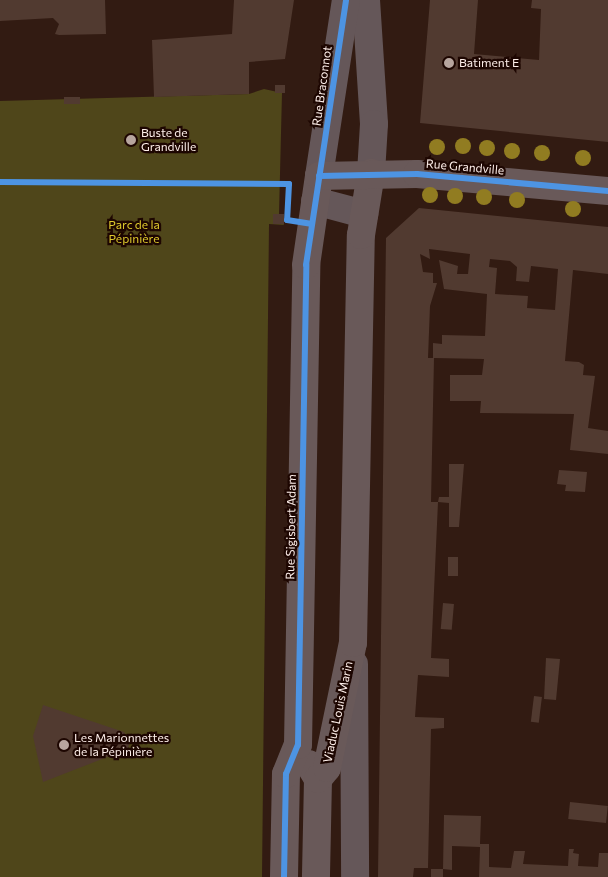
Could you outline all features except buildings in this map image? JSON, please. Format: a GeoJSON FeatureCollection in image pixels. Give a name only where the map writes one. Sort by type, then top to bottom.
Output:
{"type":"FeatureCollection","features":[{"type":"Feature","properties":{"kind":"main road","name":"Rue Grandville"},"geometry":{"type":"LineString","coordinates":[[317,189],[371,173],[608,190]]}},
{"type":"Feature","properties":{"kind":"main road"},"geometry":{"type":"LineString","coordinates":[[353,643],[364,214],[371,173]]}},
{"type":"Feature","properties":{"kind":"main road","name":"Rue Sigisbert Adam"},"geometry":{"type":"LineString","coordinates":[[284,877],[286,774],[298,745],[305,300],[317,189]]}},
{"type":"Feature","properties":{"kind":"main road","name":"Viaduc Louis Marin"},"geometry":{"type":"LineString","coordinates":[[318,779],[327,768],[353,643]]}},
{"type":"Feature","properties":{"kind":"main road","name":"Viaduc Louis Marin"},"geometry":{"type":"LineString","coordinates":[[298,745],[318,779],[316,877]]}},
{"type":"Feature","properties":{"kind":"street","name":"Rue Braconnot"},"geometry":{"type":"LineString","coordinates":[[317,189],[346,0]]}},
{"type":"Feature","properties":{"kind":"street"},"geometry":{"type":"LineString","coordinates":[[366,0],[374,124],[371,173]]}},
{"type":"Feature","properties":{"kind":"street"},"geometry":{"type":"LineString","coordinates":[[317,189],[364,214]]}},
{"type":"Feature","properties":{"kind":"street"},"geometry":{"type":"LineString","coordinates":[[353,643],[357,756],[355,877]]}},
{"type":"Feature","properties":{"kind":"green space","name":"Parc de la Pépinière"},"geometry":{"type":"Polygon","coordinates":[[[264,89],[282,93],[279,214],[284,225],[269,224],[262,877],[0,877],[0,101],[249,94],[264,89]]]}},
{"type":"Feature","properties":{"kind":"cycle path"},"geometry":{"type":"LineString","coordinates":[[284,877],[286,774],[298,745],[306,265],[346,0]]}},
{"type":"Feature","properties":{"kind":"cycle path"},"geometry":{"type":"LineString","coordinates":[[319,176],[417,174],[608,191]]}},
{"type":"Feature","properties":{"kind":"cycle path"},"geometry":{"type":"LineString","coordinates":[[0,182],[289,184],[287,220],[311,224]]}},
{"type":"Feature","properties":{"kind":"place","name":"Batiment E"},"geometry":{"type":"Point","coordinates":[449,63]}},
{"type":"Feature","properties":{"kind":"place","name":"Buste de Grandville"},"geometry":{"type":"Point","coordinates":[131,140]}},
{"type":"Feature","properties":{"kind":"place","name":"Les Marionnettes de la Pépinière"},"geometry":{"type":"Point","coordinates":[64,745]}}]}
